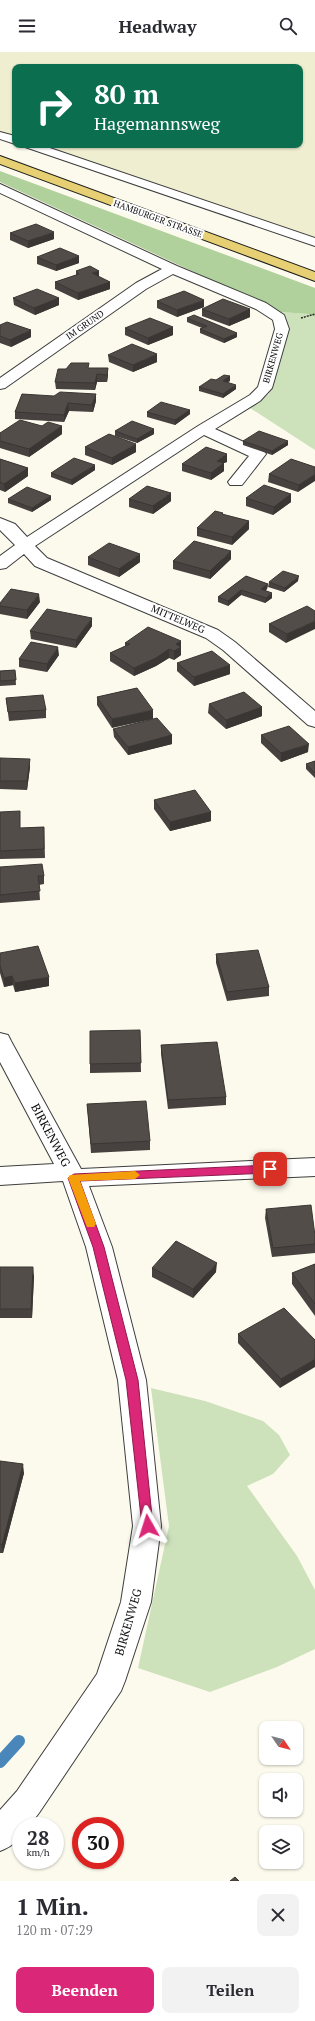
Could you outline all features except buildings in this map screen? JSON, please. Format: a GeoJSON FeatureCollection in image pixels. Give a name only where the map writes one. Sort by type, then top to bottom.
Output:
{"type":"FeatureCollection","features":[{"type":"Feature","properties":{"kind":"main road","name":"HAMBURGER STRASSE"},"geometry":{"type":"LineString","coordinates":[[0,160],[315,277]]}},
{"type":"Feature","properties":{"kind":"street"},"geometry":{"type":"LineString","coordinates":[[0,135],[12,139]]}},
{"type":"Feature","properties":{"kind":"street"},"geometry":{"type":"LineString","coordinates":[[39,148],[315,242]]}},
{"type":"Feature","properties":{"kind":"street","name":"BIRKENWEG"},"geometry":{"type":"LineString","coordinates":[[0,188],[172,269],[261,306],[279,318],[282,323],[282,329],[265,388],[255,398],[203,429],[24,546],[0,564]]}},
{"type":"Feature","properties":{"kind":"street","name":"IM GRUND"},"geometry":{"type":"LineString","coordinates":[[0,385],[141,286],[172,269]]}},
{"type":"Feature","properties":{"kind":"street"},"geometry":{"type":"LineString","coordinates":[[203,429],[258,454],[236,482]]}},
{"type":"Feature","properties":{"kind":"street","name":"MITTELWEG"},"geometry":{"type":"LineString","coordinates":[[0,523],[9,528],[24,546],[41,562],[212,634],[229,646],[315,721]]}},
{"type":"Feature","properties":{"kind":"street","name":"BIRKENWEG"},"geometry":{"type":"LineString","coordinates":[[0,1041],[72,1175],[99,1247],[132,1380],[148,1526],[136,1602],[110,1681],[28,1802],[0,1835]]}},
{"type":"Feature","properties":{"kind":"street"},"geometry":{"type":"LineString","coordinates":[[0,1176],[315,1167]]}},
{"type":"Feature","properties":{"kind":"green space"},"geometry":{"type":"Polygon","coordinates":[[[0,52],[315,52],[315,242],[44,148],[303,148],[303,64],[12,64],[12,137],[0,133],[0,52]]]}},
{"type":"Feature","properties":{"kind":"green space"},"geometry":{"type":"Polygon","coordinates":[[[0,171],[315,288],[315,317],[308,314],[280,312],[0,182],[0,171]]]}},
{"type":"Feature","properties":{"kind":"green space"},"geometry":{"type":"Polygon","coordinates":[[[280,312],[308,314],[315,317],[315,450],[250,408],[269,394],[289,326],[280,312]]]}},
{"type":"Feature","properties":{"kind":"green space"},"geometry":{"type":"Polygon","coordinates":[[[151,1388],[205,1401],[263,1421],[279,1435],[290,1455],[273,1474],[247,1486],[297,1556],[315,1590],[315,1649],[277,1667],[210,1692],[138,1668],[169,1526],[151,1388]]]}},
{"type":"Feature","properties":{"kind":"waterway"},"geometry":{"type":"LineString","coordinates":[[0,1762],[19,1741]]}},
{"type":"Feature","properties":{"kind":"slow traffic"},"geometry":{"type":"LineString","coordinates":[[90,1224],[74,1178],[135,1175]]}},
{"type":"Feature","properties":{"kind":"route"},"geometry":{"type":"LineString","coordinates":[[148,1526],[132,1380],[99,1247],[74,1178],[270,1169]]}}]}
